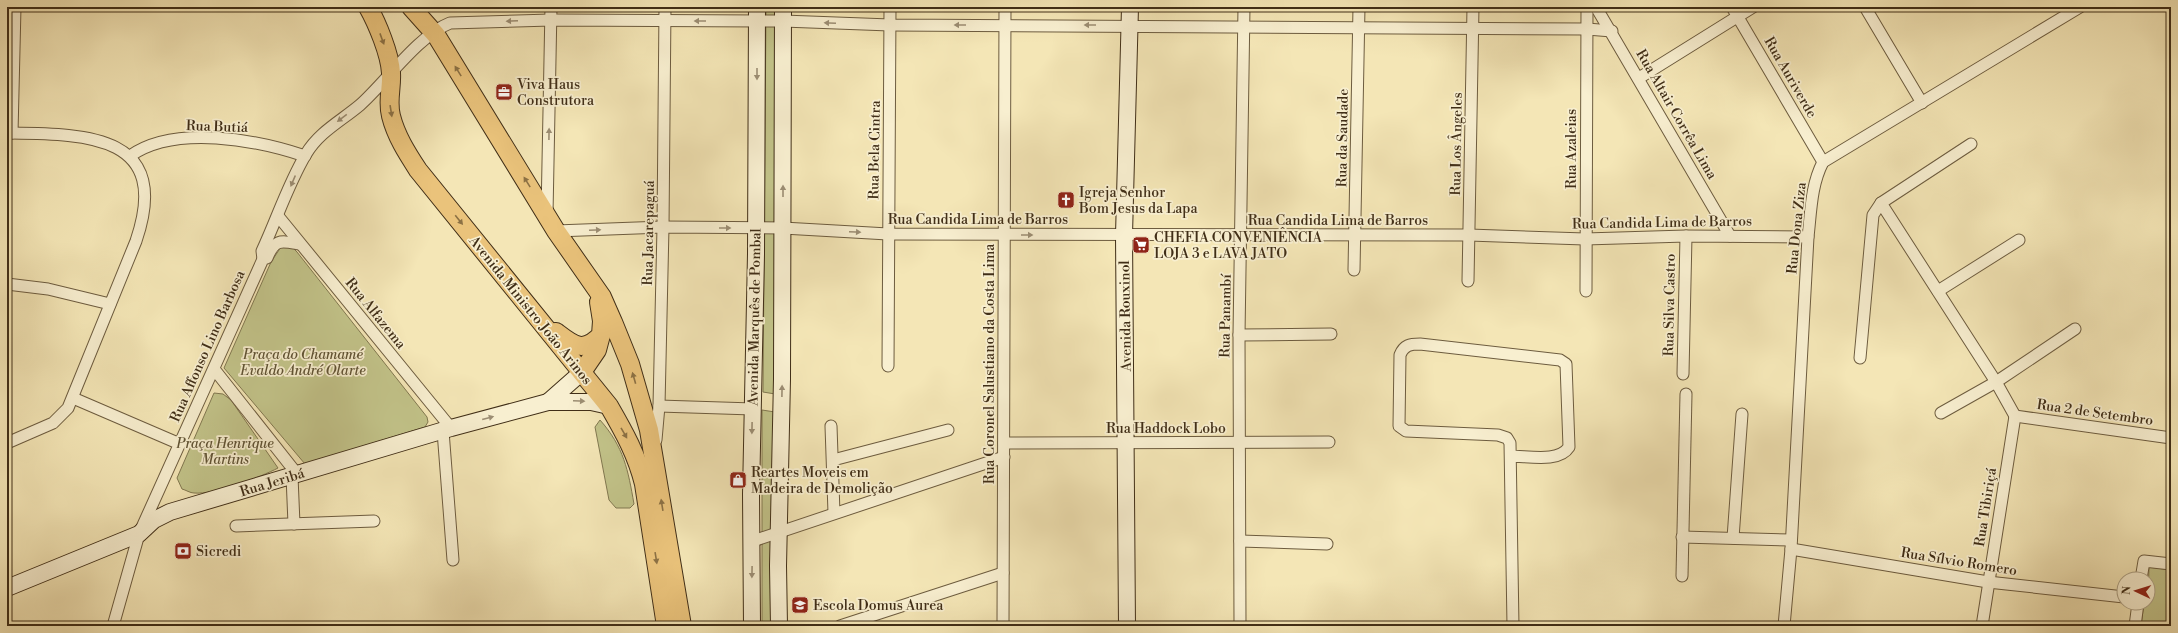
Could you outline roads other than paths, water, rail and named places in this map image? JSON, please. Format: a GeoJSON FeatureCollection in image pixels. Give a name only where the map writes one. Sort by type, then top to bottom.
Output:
{"type":"FeatureCollection","features":[{"type":"Feature","properties":{"kind":"main road","name":"Avenida Ministro João Arinos"},"geometry":{"type":"LineString","coordinates":[[368,7],[374,17],[384,45],[391,73],[388,94],[390,108],[400,142],[418,170],[609,406],[630,442],[638,462],[666,626]]}},
{"type":"Feature","properties":{"kind":"main road"},"geometry":{"type":"LineString","coordinates":[[411,7],[434,32],[556,231],[602,296],[630,364],[649,430],[655,458],[682,626]]}},
{"type":"Feature","properties":{"kind":"main road","name":"Avenida Rouxinol"},"geometry":{"type":"LineString","coordinates":[[1127,626],[1127,443],[1124,235],[1130,7]]}},
{"type":"Feature","properties":{"kind":"main road"},"geometry":{"type":"LineString","coordinates":[[757,12],[783,12]]}},
{"type":"Feature","properties":{"kind":"main road","name":"Avenida Marquês de Pombal"},"geometry":{"type":"LineString","coordinates":[[752,626],[752,409],[756,254],[757,12]]}},
{"type":"Feature","properties":{"kind":"main road","name":"Avenida Marquês de Pombal"},"geometry":{"type":"LineString","coordinates":[[779,626],[783,12]]}},
{"type":"Feature","properties":{"kind":"main road"},"geometry":{"type":"LineString","coordinates":[[757,48],[773,44],[783,47]]}},
{"type":"Feature","properties":{"kind":"main road"},"geometry":{"type":"LineString","coordinates":[[756,220],[767,217],[782,221]]}},
{"type":"Feature","properties":{"kind":"main road"},"geometry":{"type":"LineString","coordinates":[[756,254],[772,251],[782,254]]}},
{"type":"Feature","properties":{"kind":"main road"},"geometry":{"type":"LineString","coordinates":[[548,402],[582,372],[597,350],[601,335],[602,321],[598,298],[584,269]]}},
{"type":"Feature","properties":{"kind":"main road"},"geometry":{"type":"LineString","coordinates":[[538,319],[577,346],[589,345],[601,335]]}},
{"type":"Feature","properties":{"kind":"main road"},"geometry":{"type":"LineString","coordinates":[[548,402],[591,402],[609,406]]}},
{"type":"Feature","properties":{"kind":"main road","name":"Rua Jeribá"},"geometry":{"type":"LineString","coordinates":[[7,588],[139,534],[154,520],[170,512],[447,430],[548,402]]}},
{"type":"Feature","properties":{"kind":"street"},"geometry":{"type":"LineString","coordinates":[[7,444],[53,422],[68,408],[136,241],[145,216],[146,194],[141,175],[130,156],[97,140],[78,136],[9,133],[15,7]]}},
{"type":"Feature","properties":{"kind":"street"},"geometry":{"type":"LineString","coordinates":[[547,215],[551,7]]}},
{"type":"Feature","properties":{"kind":"street","name":"Rua Jacarepaguá"},"geometry":{"type":"LineString","coordinates":[[655,458],[659,406],[663,227],[665,7]]}},
{"type":"Feature","properties":{"kind":"street","name":"Rua Bela Cintra"},"geometry":{"type":"LineString","coordinates":[[888,366],[890,7]]}},
{"type":"Feature","properties":{"kind":"street","name":"Rua Coronel Salustiano da Costa Lima"},"geometry":{"type":"LineString","coordinates":[[1003,626],[1005,7]]}},
{"type":"Feature","properties":{"kind":"street","name":"Rua Panambí"},"geometry":{"type":"LineString","coordinates":[[1240,626],[1239,335],[1244,7]]}},
{"type":"Feature","properties":{"kind":"street","name":"Rua da Saudade"},"geometry":{"type":"LineString","coordinates":[[1354,270],[1359,7]]}},
{"type":"Feature","properties":{"kind":"street","name":"Rua Los Ângeles"},"geometry":{"type":"LineString","coordinates":[[1468,281],[1473,7]]}},
{"type":"Feature","properties":{"kind":"street","name":"Rua Azaleias"},"geometry":{"type":"LineString","coordinates":[[1586,291],[1587,7]]}},
{"type":"Feature","properties":{"kind":"street","name":"Rua Altair Corrêa Lima"},"geometry":{"type":"LineString","coordinates":[[1596,7],[1612,31],[1730,236]]}},
{"type":"Feature","properties":{"kind":"street"},"geometry":{"type":"LineString","coordinates":[[1639,78],[1735,12],[1753,7]]}},
{"type":"Feature","properties":{"kind":"street"},"geometry":{"type":"LineString","coordinates":[[1865,7],[1922,103]]}},
{"type":"Feature","properties":{"kind":"street"},"geometry":{"type":"LineString","coordinates":[[1823,162],[2080,7]]}},
{"type":"Feature","properties":{"kind":"street","name":"Rua Affonso Lino Barbosa"},"geometry":{"type":"LineString","coordinates":[[114,626],[139,534],[263,259],[262,251],[305,156],[319,136],[360,105],[434,32],[450,24],[551,20],[665,20],[757,12]]}},
{"type":"Feature","properties":{"kind":"street"},"geometry":{"type":"LineString","coordinates":[[783,12],[890,25],[1359,26],[1587,29],[1612,31]]}},
{"type":"Feature","properties":{"kind":"street","name":"Rua Auriverde"},"geometry":{"type":"LineString","coordinates":[[1735,12],[1823,162]]}},
{"type":"Feature","properties":{"kind":"street","name":"Rua Butiá"},"geometry":{"type":"LineString","coordinates":[[130,156],[143,146],[168,141],[199,138],[244,140],[277,147],[305,156]]}},
{"type":"Feature","properties":{"kind":"street"},"geometry":{"type":"LineString","coordinates":[[1860,358],[1873,215],[1881,203],[1970,144]]}},
{"type":"Feature","properties":{"kind":"street","name":"Rua Dona Ziza"},"geometry":{"type":"LineString","coordinates":[[1784,626],[1791,545],[1808,237],[1813,190],[1817,174],[1823,162]]}},
{"type":"Feature","properties":{"kind":"street"},"geometry":{"type":"LineString","coordinates":[[1881,203],[1996,382],[2015,416]]}},
{"type":"Feature","properties":{"kind":"street","name":"Rua Alfazema"},"geometry":{"type":"LineString","coordinates":[[278,216],[447,430]]}},
{"type":"Feature","properties":{"kind":"street"},"geometry":{"type":"LineString","coordinates":[[556,231],[663,227],[756,220]]}},
{"type":"Feature","properties":{"kind":"street","name":"Rua Candida Lima de Barros"},"geometry":{"type":"LineString","coordinates":[[782,221],[888,234],[1469,235],[1585,239],[1686,236],[1808,237]]}},
{"type":"Feature","properties":{"kind":"street","name":"Rua Silva Castro"},"geometry":{"type":"LineString","coordinates":[[1683,374],[1686,236]]}},
{"type":"Feature","properties":{"kind":"street"},"geometry":{"type":"LineString","coordinates":[[1938,291],[2019,240]]}},
{"type":"Feature","properties":{"kind":"street","name":"Rua Affonso Lino Barbosa"},"geometry":{"type":"LineString","coordinates":[[263,259],[267,258],[274,244],[278,242],[300,244]]}},
{"type":"Feature","properties":{"kind":"street"},"geometry":{"type":"LineString","coordinates":[[7,284],[48,289],[110,304]]}},
{"type":"Feature","properties":{"kind":"street"},"geometry":{"type":"LineString","coordinates":[[1941,413],[1996,382],[2075,329]]}},
{"type":"Feature","properties":{"kind":"street"},"geometry":{"type":"LineString","coordinates":[[1239,335],[1331,334]]}},
{"type":"Feature","properties":{"kind":"street"},"geometry":{"type":"LineString","coordinates":[[1511,456],[1557,457],[1565,454],[1569,447],[1566,364],[1560,360],[1420,344],[1410,344],[1403,348],[1400,355],[1399,426],[1406,431],[1498,435],[1507,438],[1510,443],[1513,626]]}},
{"type":"Feature","properties":{"kind":"street"},"geometry":{"type":"LineString","coordinates":[[214,369],[294,475],[294,524]]}},
{"type":"Feature","properties":{"kind":"street"},"geometry":{"type":"LineString","coordinates":[[1682,576],[1686,394]]}},
{"type":"Feature","properties":{"kind":"street"},"geometry":{"type":"LineString","coordinates":[[73,398],[180,444]]}},
{"type":"Feature","properties":{"kind":"street"},"geometry":{"type":"LineString","coordinates":[[659,406],[752,409]]}},
{"type":"Feature","properties":{"kind":"street"},"geometry":{"type":"LineString","coordinates":[[1733,538],[1742,414]]}},
{"type":"Feature","properties":{"kind":"street","name":"Rua 2 de Setembro"},"geometry":{"type":"LineString","coordinates":[[2015,416],[2171,438]]}},
{"type":"Feature","properties":{"kind":"street","name":"Rua Tibiriçá"},"geometry":{"type":"LineString","coordinates":[[1982,626],[2015,416]]}},
{"type":"Feature","properties":{"kind":"street"},"geometry":{"type":"LineString","coordinates":[[831,426],[834,513]]}},
{"type":"Feature","properties":{"kind":"street"},"geometry":{"type":"LineString","coordinates":[[447,430],[453,560]]}},
{"type":"Feature","properties":{"kind":"street"},"geometry":{"type":"LineString","coordinates":[[833,460],[948,430]]}},
{"type":"Feature","properties":{"kind":"street","name":"Rua Haddock Lobo"},"geometry":{"type":"LineString","coordinates":[[1004,443],[1329,442]]}},
{"type":"Feature","properties":{"kind":"street"},"geometry":{"type":"LineString","coordinates":[[753,541],[834,513],[859,507],[1004,457]]}},
{"type":"Feature","properties":{"kind":"street"},"geometry":{"type":"LineString","coordinates":[[236,526],[374,521]]}},
{"type":"Feature","properties":{"kind":"street","name":"Rua Sílvio Romero"},"geometry":{"type":"LineString","coordinates":[[1682,537],[1733,538],[1791,545],[1988,582],[2116,596]]}},
{"type":"Feature","properties":{"kind":"street"},"geometry":{"type":"LineString","coordinates":[[1240,542],[1327,544]]}},
{"type":"Feature","properties":{"kind":"street"},"geometry":{"type":"LineString","coordinates":[[2142,571],[2144,561],[2171,564]]}},
{"type":"Feature","properties":{"kind":"street"},"geometry":{"type":"LineString","coordinates":[[840,626],[1003,573]]}},
{"type":"Feature","properties":{"kind":"street"},"geometry":{"type":"LineString","coordinates":[[2135,626],[2137,611]]}},
{"type":"Feature","properties":{"kind":"place","name":"Viva Haus Construtora"},"geometry":{"type":"Point","coordinates":[504,92]}},
{"type":"Feature","properties":{"kind":"place","name":"Igreja Senhor Bom Jesus da Lapa"},"geometry":{"type":"Point","coordinates":[1066,200]}},
{"type":"Feature","properties":{"kind":"place","name":"CHEFIA CONVENIÊNCIA LOJA 3 e LAVA JATO"},"geometry":{"type":"Point","coordinates":[1141,245]}},
{"type":"Feature","properties":{"kind":"place","name":"Reartes Moveis em Madeira de Demolição"},"geometry":{"type":"Point","coordinates":[738,480]}},
{"type":"Feature","properties":{"kind":"place","name":"Sicredi"},"geometry":{"type":"Point","coordinates":[183,551]}},
{"type":"Feature","properties":{"kind":"place","name":"Escola Domus Aurea"},"geometry":{"type":"Point","coordinates":[800,605]}},
{"type":"Feature","properties":{"kind":"park label","name":"Praça do Chamamé Evaldo André Olarte"},"geometry":{"type":"Point","coordinates":[303,362]}},
{"type":"Feature","properties":{"kind":"park label","name":"Praça Henrique Martins"},"geometry":{"type":"Point","coordinates":[225,452]}}]}
